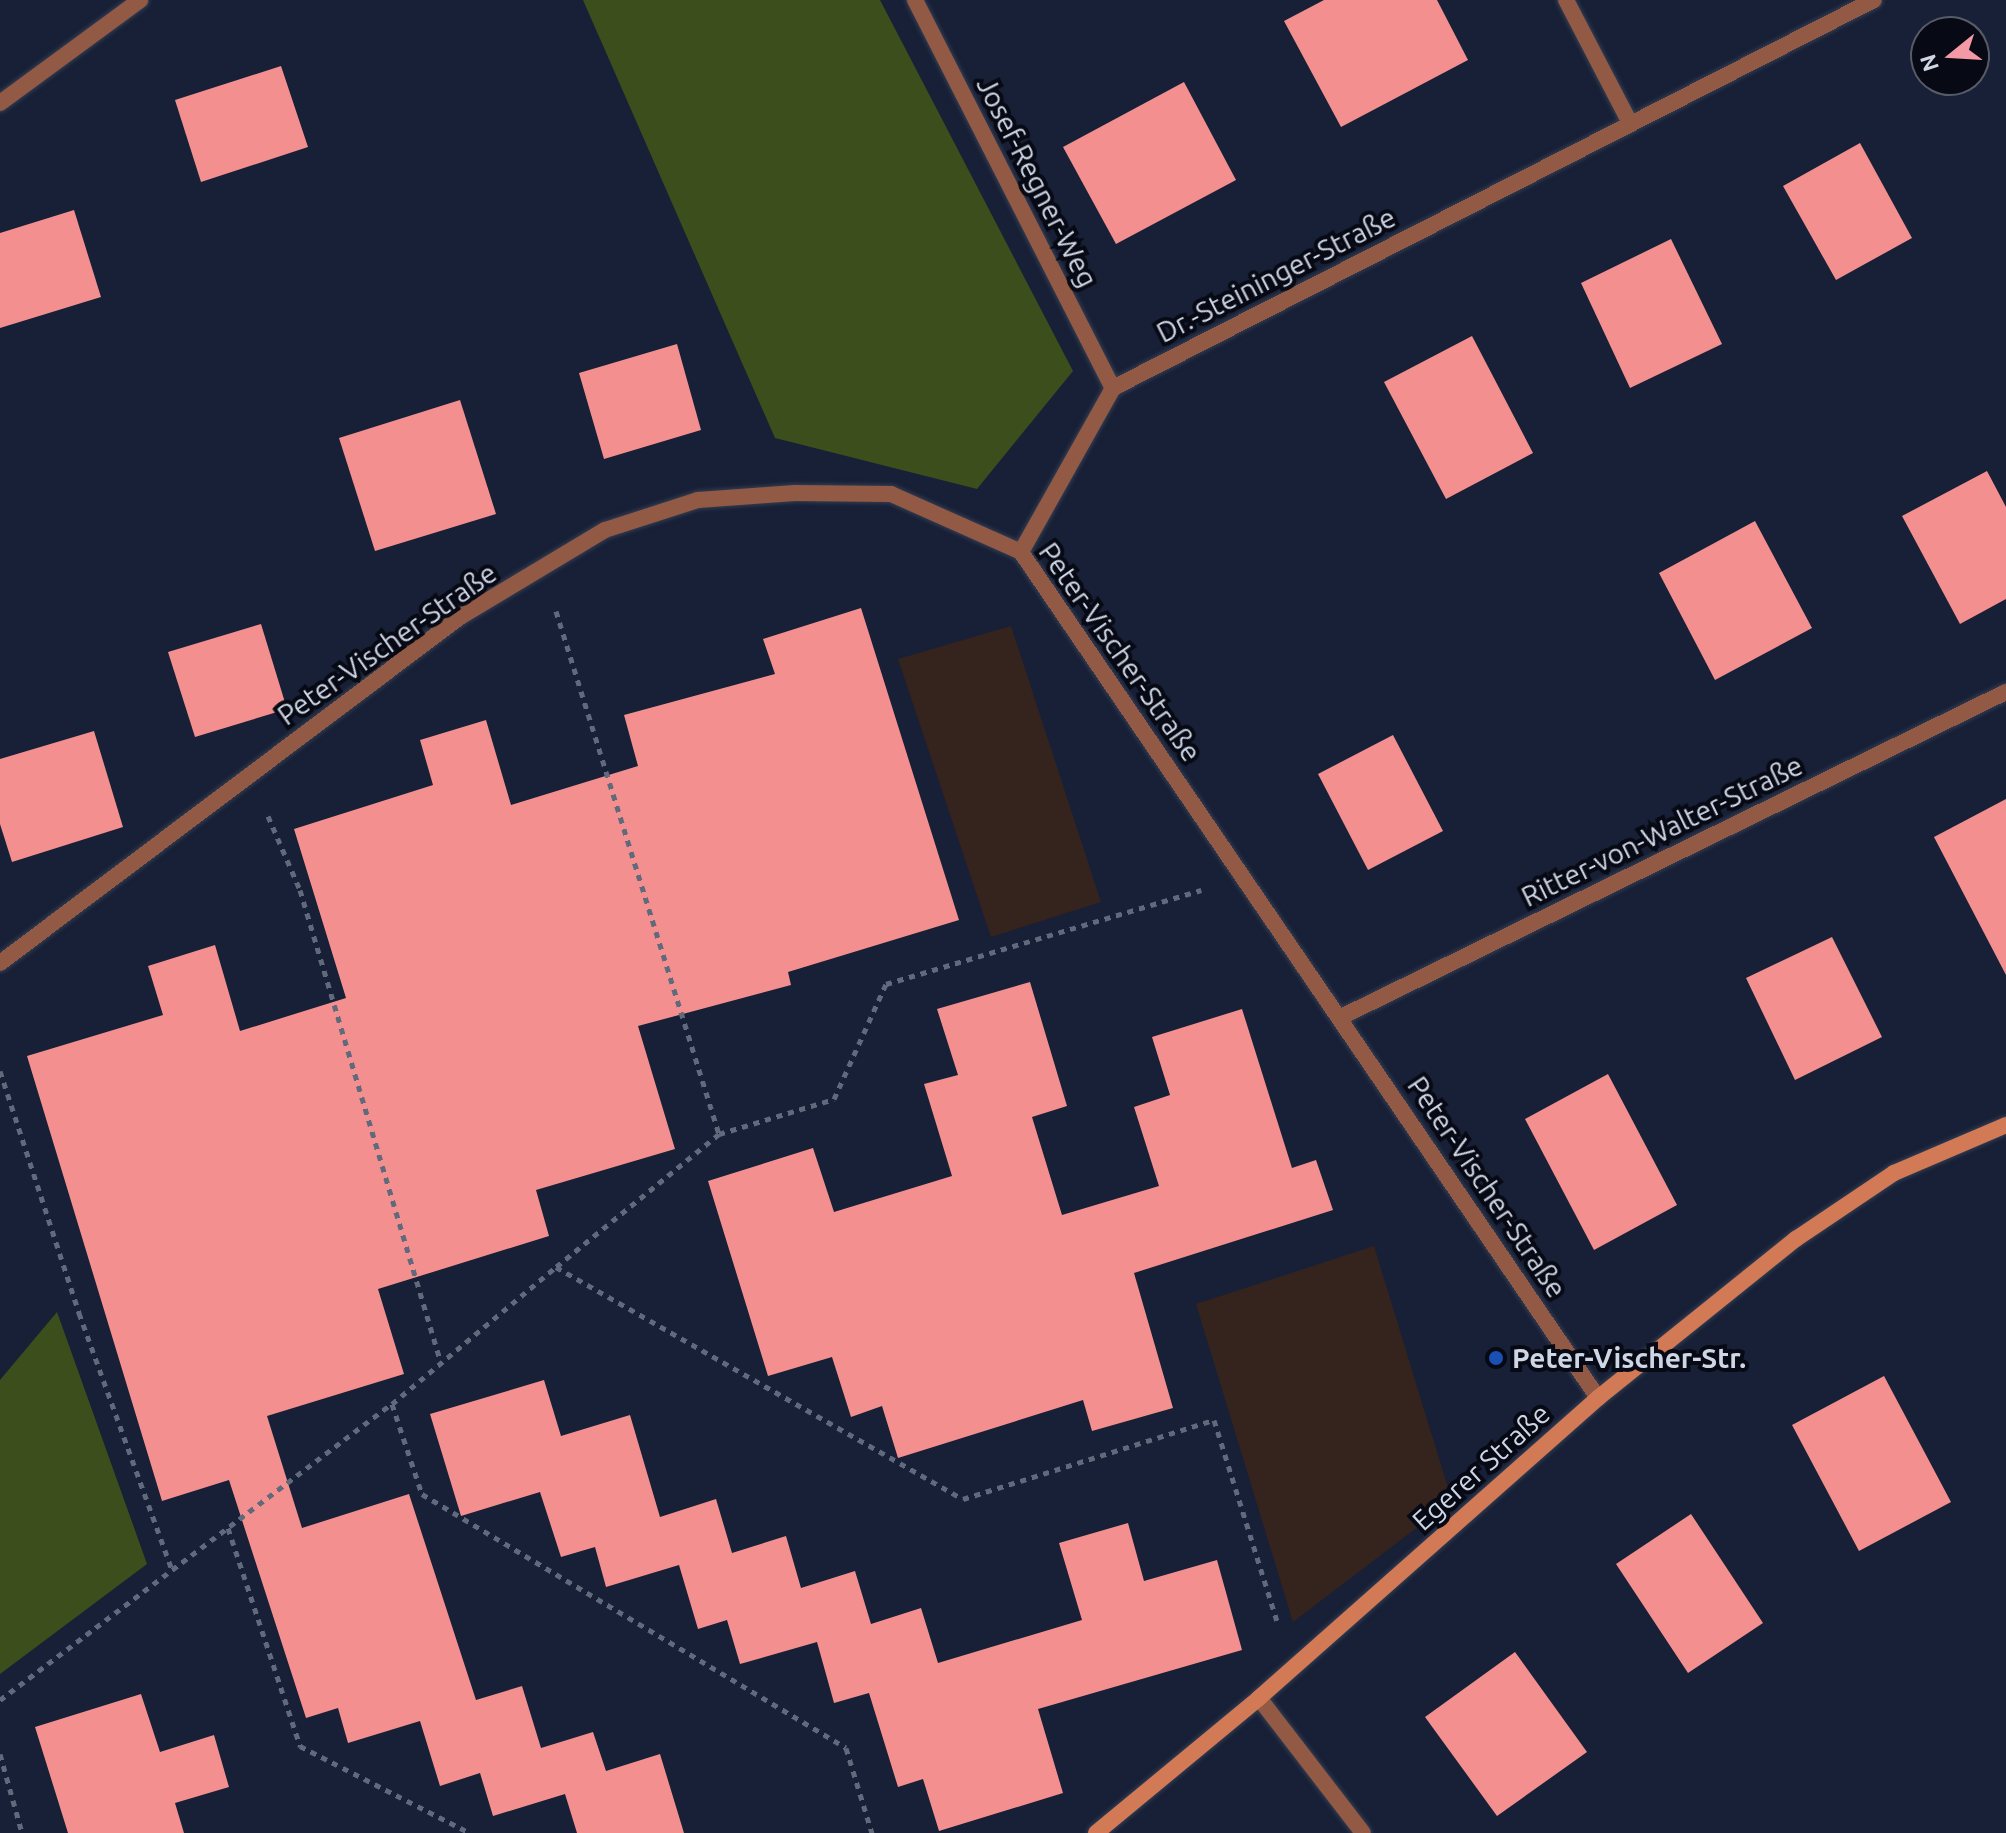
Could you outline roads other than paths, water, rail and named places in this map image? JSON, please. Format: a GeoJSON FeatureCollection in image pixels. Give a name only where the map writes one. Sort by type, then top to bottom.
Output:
{"type":"FeatureCollection","features":[{"type":"Feature","properties":{"kind":"street"},"geometry":{"type":"LineString","coordinates":[[0,103],[140,0]]}},
{"type":"Feature","properties":{"kind":"street","name":"Josef-Regner-Weg"},"geometry":{"type":"LineString","coordinates":[[915,0],[1113,388]]}},
{"type":"Feature","properties":{"kind":"street"},"geometry":{"type":"LineString","coordinates":[[1566,0],[1629,121]]}},
{"type":"Feature","properties":{"kind":"street","name":"Dr.-Steininger-Straße"},"geometry":{"type":"LineString","coordinates":[[1113,388],[1629,121],[1874,0]]}},
{"type":"Feature","properties":{"kind":"street"},"geometry":{"type":"LineString","coordinates":[[1021,552],[1113,388]]}},
{"type":"Feature","properties":{"kind":"street","name":"Peter-Vischer-Straße"},"geometry":{"type":"LineString","coordinates":[[0,963],[460,617],[605,530],[698,500],[795,493],[891,494],[1021,552],[1598,1398]]}},
{"type":"Feature","properties":{"kind":"street","name":"Ritter-von-Walter-Straße"},"geometry":{"type":"LineString","coordinates":[[1341,1017],[2006,692]]}},
{"type":"Feature","properties":{"kind":"street","name":"Egerer Straße"},"geometry":{"type":"LineString","coordinates":[[1096,1833],[1259,1698],[1598,1398],[1796,1239],[1894,1173],[2006,1125]]}},
{"type":"Feature","properties":{"kind":"street"},"geometry":{"type":"LineString","coordinates":[[1259,1698],[1363,1833]]}},
{"type":"Feature","properties":{"kind":"place","name":"Peter-Vischer-Str."},"geometry":{"type":"Point","coordinates":[1496,1358]}}]}
